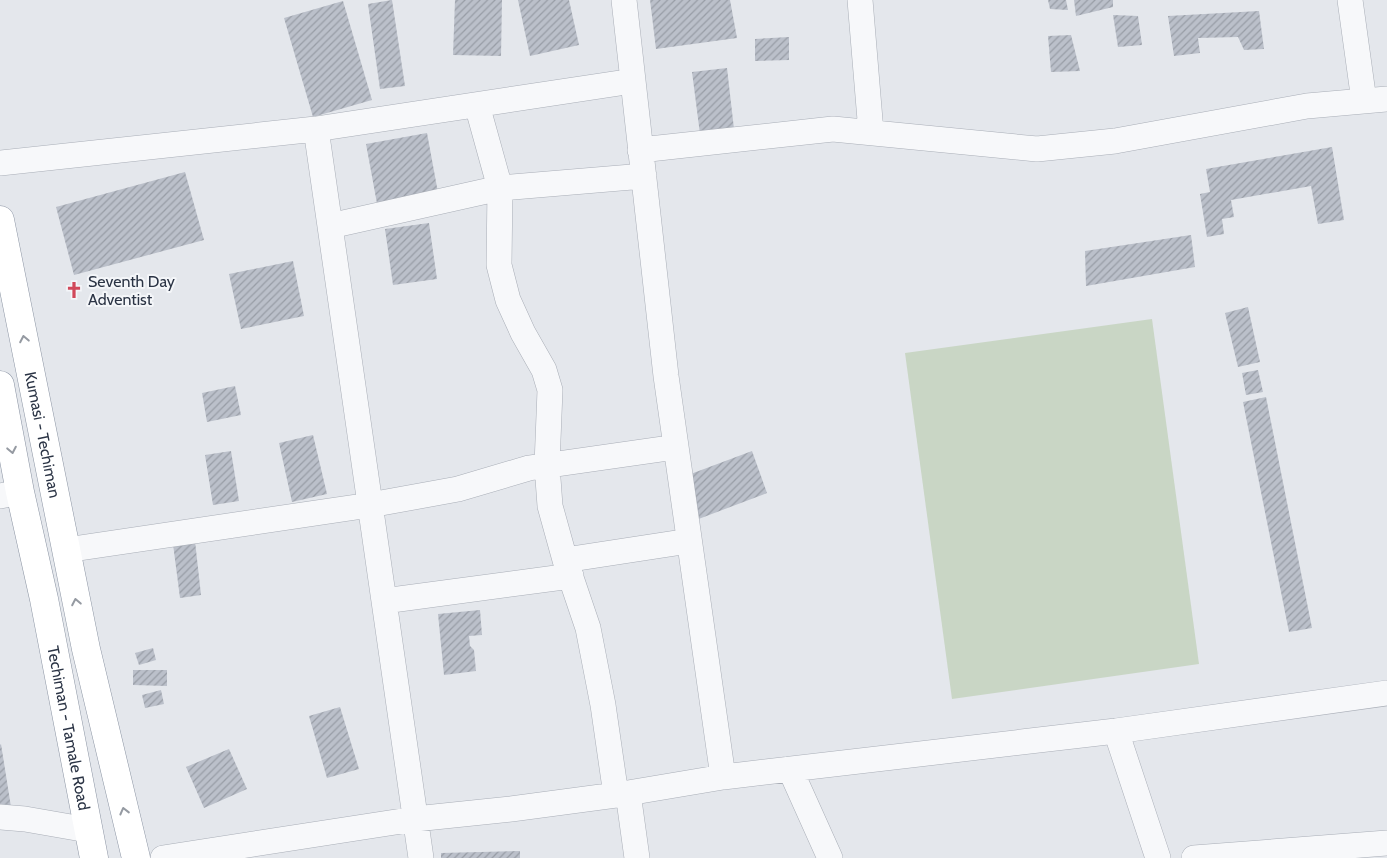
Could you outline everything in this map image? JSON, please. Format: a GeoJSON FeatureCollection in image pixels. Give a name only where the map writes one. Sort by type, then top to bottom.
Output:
{"type":"FeatureCollection","features":[{"type":"Feature","properties":{"kind":"highway","name":"Kumasi - Techiman"},"geometry":{"type":"LineString","coordinates":[[0,220],[86,649]]}},
{"type":"Feature","properties":{"kind":"highway","name":"Kumasi - Techiman"},"geometry":{"type":"LineString","coordinates":[[0,385],[10,494],[44,600]]}},
{"type":"Feature","properties":{"kind":"highway","name":"Techiman - Tamale Road"},"geometry":{"type":"LineString","coordinates":[[44,600],[94,858]]}},
{"type":"Feature","properties":{"kind":"highway","name":"Techiman - Tamale Road"},"geometry":{"type":"LineString","coordinates":[[86,649],[136,858]]}},
{"type":"Feature","properties":{"kind":"street"},"geometry":{"type":"LineString","coordinates":[[624,0],[666,376],[723,777]]}},
{"type":"Feature","properties":{"kind":"street"},"geometry":{"type":"LineString","coordinates":[[860,0],[871,132]]}},
{"type":"Feature","properties":{"kind":"street"},"geometry":{"type":"LineString","coordinates":[[640,150],[833,129],[1037,149],[1115,141],[1306,106],[1376,100],[1350,0]]}},
{"type":"Feature","properties":{"kind":"street"},"geometry":{"type":"LineString","coordinates":[[0,163],[316,129],[634,81]]}},
{"type":"Feature","properties":{"kind":"street"},"geometry":{"type":"LineString","coordinates":[[477,105],[500,188],[499,265],[508,300],[523,333],[544,370],[550,390],[546,465],[550,506],[588,628],[637,858]]}},
{"type":"Feature","properties":{"kind":"street"},"geometry":{"type":"LineString","coordinates":[[316,129],[421,858]]}},
{"type":"Feature","properties":{"kind":"street"},"geometry":{"type":"LineString","coordinates":[[330,226],[500,188],[644,176]]}},
{"type":"Feature","properties":{"kind":"street"},"geometry":{"type":"LineString","coordinates":[[66,550],[370,505],[458,489],[529,468],[676,447]]}},
{"type":"Feature","properties":{"kind":"street"},"geometry":{"type":"LineString","coordinates":[[384,601],[568,568],[689,541]]}},
{"type":"Feature","properties":{"kind":"street"},"geometry":{"type":"LineString","coordinates":[[163,858],[415,819],[511,809],[622,794],[723,777],[1116,731],[1387,693]]}},
{"type":"Feature","properties":{"kind":"street"},"geometry":{"type":"LineString","coordinates":[[1116,731],[1158,858]]}},
{"type":"Feature","properties":{"kind":"street"},"geometry":{"type":"LineString","coordinates":[[790,769],[830,858]]}},
{"type":"Feature","properties":{"kind":"street"},"geometry":{"type":"LineString","coordinates":[[0,817],[24,819],[88,830]]}},
{"type":"Feature","properties":{"kind":"street"},"geometry":{"type":"LineString","coordinates":[[1194,858],[1387,843]]}},
{"type":"Feature","properties":{"kind":"green space"},"geometry":{"type":"Polygon","coordinates":[[[1152,319],[1199,664],[952,699],[905,353],[1152,319]]]}},
{"type":"Feature","properties":{"kind":"building"},"geometry":{"type":"Polygon","coordinates":[[[392,0],[405,86],[380,89],[368,4],[392,0]]]}},
{"type":"Feature","properties":{"kind":"building"},"geometry":{"type":"Polygon","coordinates":[[[455,0],[502,0],[501,56],[453,55],[455,0]]]}},
{"type":"Feature","properties":{"kind":"building"},"geometry":{"type":"Polygon","coordinates":[[[518,0],[569,0],[579,45],[530,56],[518,0]]]}},
{"type":"Feature","properties":{"kind":"building"},"geometry":{"type":"Polygon","coordinates":[[[650,0],[730,0],[737,38],[656,49],[650,0]]]}},
{"type":"Feature","properties":{"kind":"building"},"geometry":{"type":"Polygon","coordinates":[[[1048,0],[1066,0],[1068,10],[1050,9],[1048,0]]]}},
{"type":"Feature","properties":{"kind":"building"},"geometry":{"type":"Polygon","coordinates":[[[1074,0],[1113,0],[1113,7],[1076,16],[1074,0]]]}},
{"type":"Feature","properties":{"kind":"building"},"geometry":{"type":"Polygon","coordinates":[[[343,1],[372,100],[313,117],[284,18],[343,1]]]}},
{"type":"Feature","properties":{"kind":"building"},"geometry":{"type":"Polygon","coordinates":[[[1259,11],[1264,49],[1244,50],[1238,37],[1198,38],[1200,53],[1174,56],[1168,16],[1259,11]]]}},
{"type":"Feature","properties":{"kind":"building"},"geometry":{"type":"Polygon","coordinates":[[[1113,15],[1138,16],[1142,45],[1118,47],[1113,15]]]}},
{"type":"Feature","properties":{"kind":"building"},"geometry":{"type":"Polygon","coordinates":[[[1071,35],[1080,71],[1051,72],[1048,36],[1071,35]]]}},
{"type":"Feature","properties":{"kind":"building"},"geometry":{"type":"Polygon","coordinates":[[[789,37],[789,60],[755,61],[755,39],[789,37]]]}},
{"type":"Feature","properties":{"kind":"building"},"geometry":{"type":"Polygon","coordinates":[[[727,68],[734,129],[700,134],[692,72],[727,68]]]}},
{"type":"Feature","properties":{"kind":"building"},"geometry":{"type":"Polygon","coordinates":[[[427,133],[439,198],[378,209],[366,144],[427,133]]]}},
{"type":"Feature","properties":{"kind":"building"},"geometry":{"type":"Polygon","coordinates":[[[1332,147],[1344,220],[1318,224],[1311,186],[1231,200],[1234,217],[1222,219],[1224,234],[1207,237],[1200,194],[1210,192],[1206,169],[1332,147]]]}},
{"type":"Feature","properties":{"kind":"building"},"geometry":{"type":"Polygon","coordinates":[[[185,172],[204,240],[74,275],[56,207],[185,172]]]}},
{"type":"Feature","properties":{"kind":"building"},"geometry":{"type":"Polygon","coordinates":[[[429,223],[437,279],[393,285],[385,229],[429,223]]]}},
{"type":"Feature","properties":{"kind":"building"},"geometry":{"type":"Polygon","coordinates":[[[1191,235],[1195,267],[1086,286],[1085,251],[1191,235]]]}},
{"type":"Feature","properties":{"kind":"building"},"geometry":{"type":"Polygon","coordinates":[[[293,261],[304,316],[241,329],[229,274],[293,261]]]}},
{"type":"Feature","properties":{"kind":"building"},"geometry":{"type":"Polygon","coordinates":[[[1248,307],[1260,362],[1238,367],[1225,313],[1248,307]]]}},
{"type":"Feature","properties":{"kind":"building"},"geometry":{"type":"Polygon","coordinates":[[[1258,370],[1263,392],[1246,395],[1242,373],[1258,370]]]}},
{"type":"Feature","properties":{"kind":"building"},"geometry":{"type":"Polygon","coordinates":[[[235,386],[241,415],[207,422],[202,393],[235,386]]]}},
{"type":"Feature","properties":{"kind":"building"},"geometry":{"type":"Polygon","coordinates":[[[1266,397],[1312,628],[1289,632],[1243,402],[1266,397]]]}},
{"type":"Feature","properties":{"kind":"building"},"geometry":{"type":"Polygon","coordinates":[[[313,435],[327,494],[292,502],[279,443],[313,435]]]}},
{"type":"Feature","properties":{"kind":"building"},"geometry":{"type":"Polygon","coordinates":[[[231,451],[239,501],[213,505],[205,455],[231,451]]]}},
{"type":"Feature","properties":{"kind":"building"},"geometry":{"type":"Polygon","coordinates":[[[752,451],[767,493],[696,520],[680,478],[752,451]]]}},
{"type":"Feature","properties":{"kind":"building"},"geometry":{"type":"Polygon","coordinates":[[[195,541],[201,595],[180,598],[173,544],[195,541]]]}},
{"type":"Feature","properties":{"kind":"building"},"geometry":{"type":"Polygon","coordinates":[[[480,610],[482,635],[469,636],[470,646],[474,650],[476,671],[444,675],[438,614],[480,610]]]}},
{"type":"Feature","properties":{"kind":"building"},"geometry":{"type":"Polygon","coordinates":[[[153,648],[156,660],[139,665],[135,653],[153,648]]]}},
{"type":"Feature","properties":{"kind":"building"},"geometry":{"type":"Polygon","coordinates":[[[133,670],[167,670],[167,686],[133,685],[133,670]]]}},
{"type":"Feature","properties":{"kind":"building"},"geometry":{"type":"Polygon","coordinates":[[[161,690],[164,704],[145,708],[142,695],[161,690]]]}},
{"type":"Feature","properties":{"kind":"building"},"geometry":{"type":"Polygon","coordinates":[[[340,707],[359,769],[327,778],[309,716],[340,707]]]}},
{"type":"Feature","properties":{"kind":"building"},"geometry":{"type":"Polygon","coordinates":[[[0,745],[11,807],[0,809],[0,745]]]}},
{"type":"Feature","properties":{"kind":"building"},"geometry":{"type":"Polygon","coordinates":[[[229,749],[247,789],[204,808],[186,767],[229,749]]]}},
{"type":"Feature","properties":{"kind":"building"},"geometry":{"type":"Polygon","coordinates":[[[520,851],[520,858],[441,858],[441,853],[520,851]]]}},
{"type":"Feature","properties":{"kind":"place","name":"Seventh Day Adventist"},"geometry":{"type":"Point","coordinates":[74,290]}}]}
